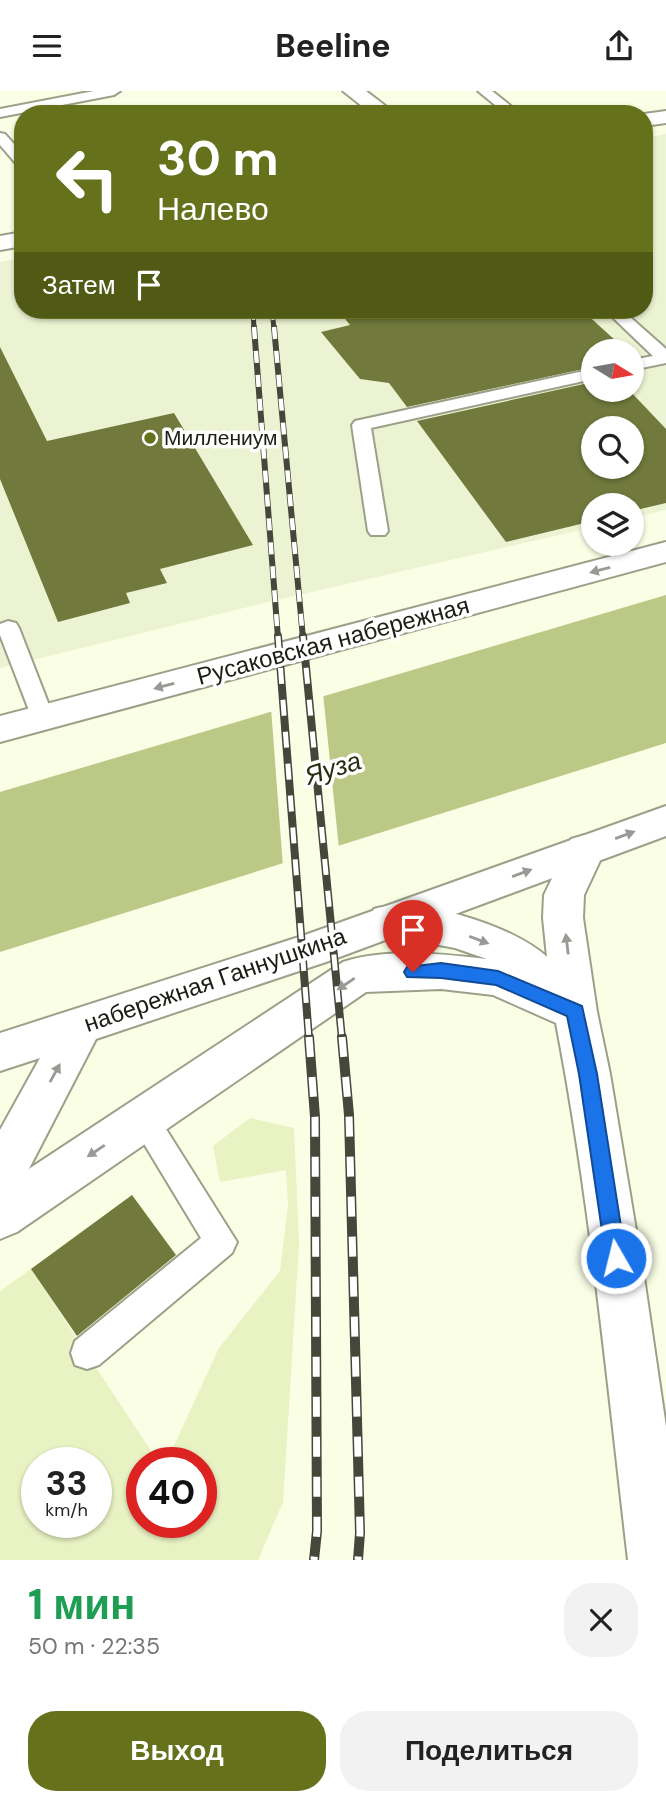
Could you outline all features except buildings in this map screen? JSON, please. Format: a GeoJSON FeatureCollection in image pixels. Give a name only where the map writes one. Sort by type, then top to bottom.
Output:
{"type":"FeatureCollection","features":[{"type":"Feature","properties":{"kind":"main road"},"geometry":{"type":"LineString","coordinates":[[353,91],[373,105]]}},
{"type":"Feature","properties":{"kind":"main road","name":"Русаковская набережная"},"geometry":{"type":"LineString","coordinates":[[0,729],[666,552]]}},
{"type":"Feature","properties":{"kind":"main road","name":"набережная Ганнушкина"},"geometry":{"type":"LineString","coordinates":[[0,1052],[311,950],[666,821]]}},
{"type":"Feature","properties":{"kind":"main road"},"geometry":{"type":"LineString","coordinates":[[585,850],[564,895],[565,929],[575,1012],[588,1074],[618,1271],[657,1560]]}},
{"type":"Feature","properties":{"kind":"main road"},"geometry":{"type":"LineString","coordinates":[[388,921],[433,926],[469,936],[514,954],[575,1012]]}},
{"type":"Feature","properties":{"kind":"main road"},"geometry":{"type":"LineString","coordinates":[[0,1216],[358,975],[441,971],[498,978],[575,1012]]}},
{"type":"Feature","properties":{"kind":"main road"},"geometry":{"type":"LineString","coordinates":[[0,1176],[81,1025]]}},
{"type":"Feature","properties":{"kind":"lane"},"geometry":{"type":"LineString","coordinates":[[41,105],[114,91]]}},
{"type":"Feature","properties":{"kind":"lane"},"geometry":{"type":"LineString","coordinates":[[484,91],[503,105]]}},
{"type":"Feature","properties":{"kind":"lane"},"geometry":{"type":"LineString","coordinates":[[623,319],[666,358],[644,363]]}},
{"type":"Feature","properties":{"kind":"lane"},"geometry":{"type":"LineString","coordinates":[[378,531],[361,425],[581,377]]}},
{"type":"Feature","properties":{"kind":"lane"},"geometry":{"type":"LineString","coordinates":[[3,621],[43,718]]}},
{"type":"Feature","properties":{"kind":"lane"},"geometry":{"type":"LineString","coordinates":[[87,1353],[221,1242],[144,1119]]}},
{"type":"Feature","properties":{"kind":"shaded area"},"geometry":{"type":"Polygon","coordinates":[[[666,134],[666,510],[644,515],[644,493],[581,493],[581,530],[264,603],[0,668],[0,262],[14,260],[14,319],[653,319],[653,136],[666,134]]]}},
{"type":"Feature","properties":{"kind":"shaded area"},"geometry":{"type":"Polygon","coordinates":[[[250,1118],[294,1128],[299,1244],[283,1502],[258,1560],[0,1560],[0,1291],[31,1269],[148,1447],[126,1447],[126,1538],[217,1538],[217,1447],[173,1447],[219,1348],[280,1271],[288,1206],[286,1170],[220,1182],[213,1146],[250,1118]]]}},
{"type":"Feature","properties":{"kind":"water","name":"Яуза"},"geometry":{"type":"Polygon","coordinates":[[[666,595],[666,743],[0,952],[0,792],[666,595]]]}},
{"type":"Feature","properties":{"kind":"pier"},"geometry":{"type":"Polygon","coordinates":[[[323,693],[339,849],[283,867],[271,708],[323,693]]]}},
{"type":"Feature","properties":{"kind":"railway"},"geometry":{"type":"LineString","coordinates":[[253,319],[254,329]]}},
{"type":"Feature","properties":{"kind":"railway"},"geometry":{"type":"LineString","coordinates":[[273,319],[274,329]]}},
{"type":"Feature","properties":{"kind":"railway"},"geometry":{"type":"LineString","coordinates":[[254,327],[278,638]]}},
{"type":"Feature","properties":{"kind":"railway"},"geometry":{"type":"LineString","coordinates":[[274,327],[303,638]]}},
{"type":"Feature","properties":{"kind":"railway"},"geometry":{"type":"LineString","coordinates":[[278,636],[309,1039]]}},
{"type":"Feature","properties":{"kind":"railway"},"geometry":{"type":"LineString","coordinates":[[303,636],[342,1039]]}},
{"type":"Feature","properties":{"kind":"railway"},"geometry":{"type":"LineString","coordinates":[[309,1037],[315,1117],[317,1531],[314,1560]]}},
{"type":"Feature","properties":{"kind":"railway"},"geometry":{"type":"LineString","coordinates":[[342,1037],[349,1115],[360,1533],[358,1560]]}},
{"type":"Feature","properties":{"kind":"place","name":"Миллениум"},"geometry":{"type":"Point","coordinates":[150,438]}},
{"type":"Feature","properties":{"kind":"route"},"geometry":{"type":"LineString","coordinates":[[413,972],[441,971],[498,978],[575,1012],[588,1074],[616,1258]]}}]}
